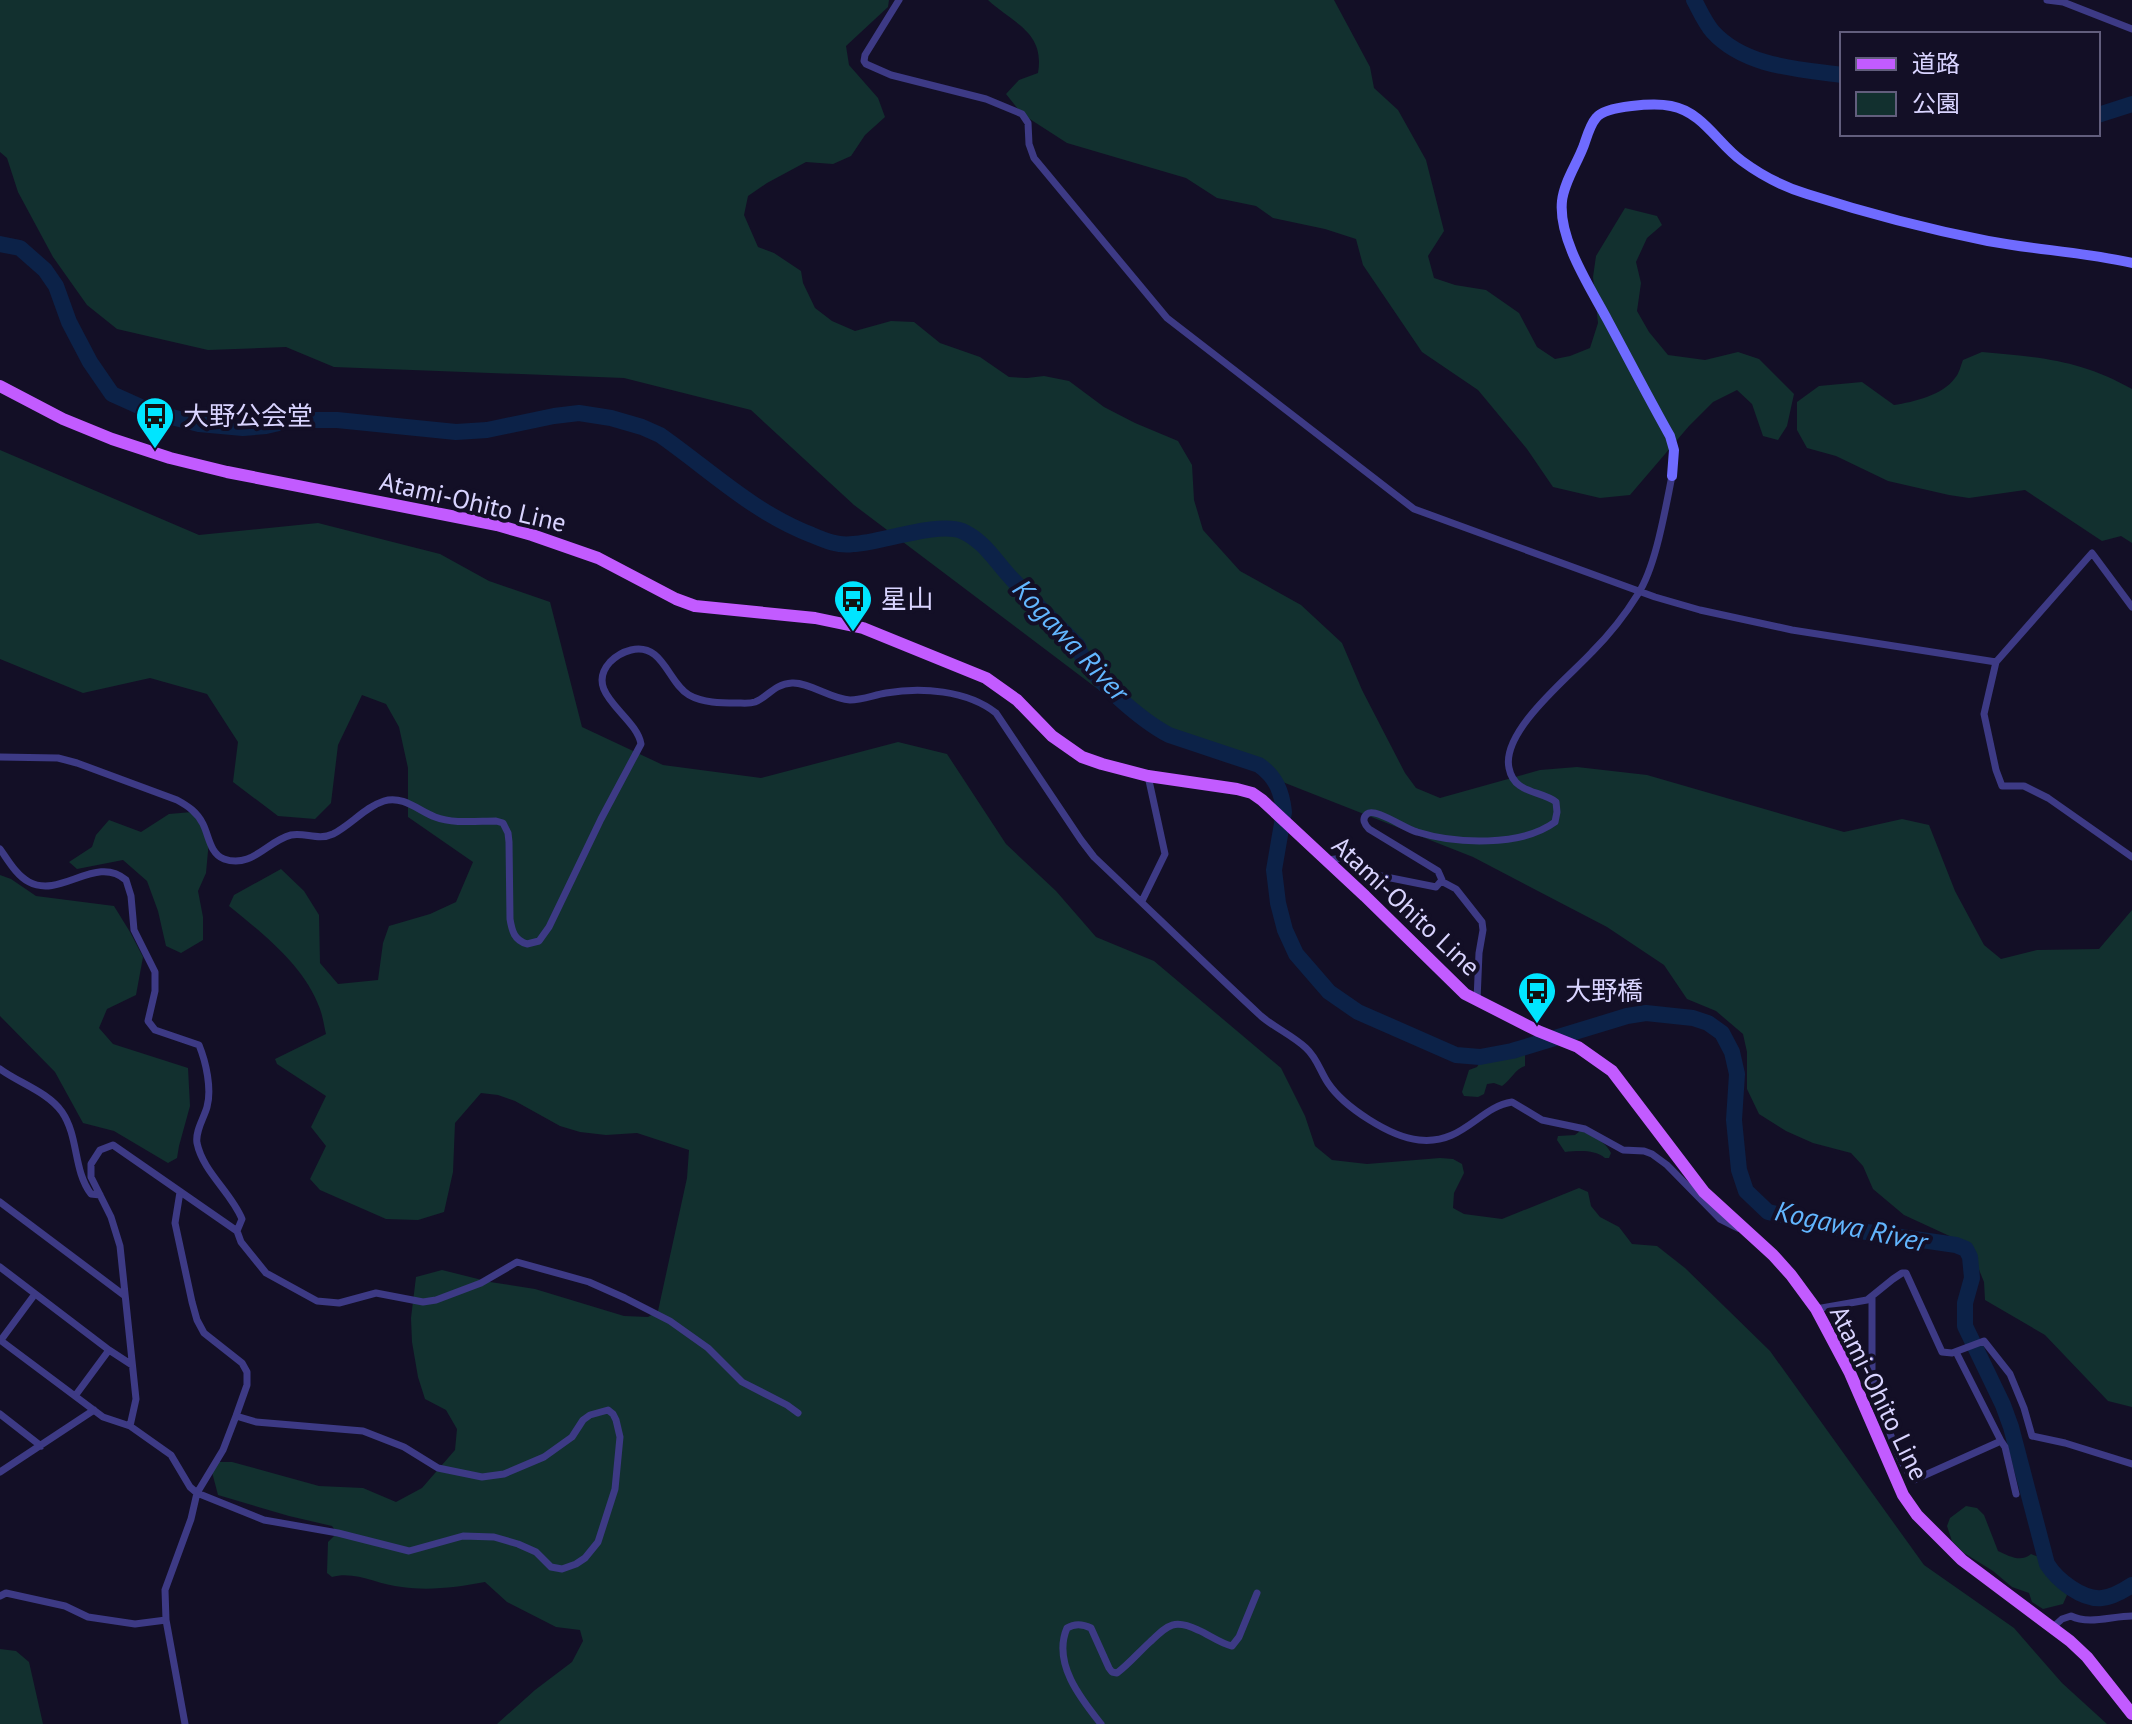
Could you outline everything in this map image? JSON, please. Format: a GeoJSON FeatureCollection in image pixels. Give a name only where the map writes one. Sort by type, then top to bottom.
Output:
{"type":"FeatureCollection","features":[{"type":"Feature","properties":{"kind":"main road","name":"Atami-Ohito Line"},"geometry":{"type":"LineString","coordinates":[[0,386],[63,419],[170,458],[497,525],[532,535],[598,558],[695,606],[801,616],[863,628],[998,685],[1052,736],[1082,757],[1148,776],[1243,791],[1262,800],[1465,994],[1569,1043],[1612,1071],[1704,1192],[1773,1255],[1816,1309],[1850,1373],[1903,1495],[1917,1515],[1962,1560],[2070,1641],[2087,1657],[2132,1714]]}},
{"type":"Feature","properties":{"kind":"street"},"geometry":{"type":"LineString","coordinates":[[899,0],[865,55],[866,64],[891,75],[986,99],[1022,114],[1028,123],[1029,144],[1034,158],[1167,318],[1414,509],[1700,610],[1792,630],[1996,662]]}},
{"type":"Feature","properties":{"kind":"street"},"geometry":{"type":"LineString","coordinates":[[2047,0],[2063,2],[2132,29]]}},
{"type":"Feature","properties":{"kind":"street"},"geometry":{"type":"LineString","coordinates":[[1327,860],[1344,858],[1371,873],[1436,887],[1441,881],[1438,871],[1369,829],[1364,823],[1367,813],[1381,813],[1416,832],[1462,841],[1530,836],[1555,822],[1556,802],[1526,791],[1515,781],[1509,768],[1509,752],[1524,722],[1594,650],[1640,591],[1660,532],[1672,476],[1674,450],[1670,436],[1582,272],[1565,233],[1562,216],[1566,185],[1590,127],[1602,112],[1647,105],[1675,106],[1699,119],[1741,161],[1789,188],[1867,213],[1990,241],[2132,263]]}},
{"type":"Feature","properties":{"kind":"street"},"geometry":{"type":"LineString","coordinates":[[2132,607],[2092,553],[1996,662],[1984,714],[2002,786],[2024,786],[2048,798],[2132,857]]}},
{"type":"Feature","properties":{"kind":"street"},"geometry":{"type":"LineString","coordinates":[[0,757],[58,758],[177,800],[191,807],[198,815],[213,850],[219,858],[228,861],[249,859],[289,836],[316,838],[332,834],[386,800],[401,801],[436,818],[503,823],[509,842],[512,931],[520,942],[533,943],[539,941],[549,927],[641,744],[637,734],[603,690],[602,675],[612,659],[627,651],[643,649],[656,656],[681,689],[705,701],[754,702],[775,688],[796,683],[842,699],[852,700],[887,692],[938,692],[984,704],[1003,720],[1094,857],[1262,1017],[1306,1048],[1346,1105],[1411,1139],[1436,1140],[1454,1135],[1502,1104],[1512,1102],[1542,1120],[1585,1129],[1623,1150],[1652,1154],[1663,1161],[1720,1219],[1744,1230]]}},
{"type":"Feature","properties":{"kind":"street"},"geometry":{"type":"LineString","coordinates":[[1142,901],[1165,854],[1148,776]]}},
{"type":"Feature","properties":{"kind":"street"},"geometry":{"type":"LineString","coordinates":[[0,849],[19,874],[41,886],[97,871],[118,875],[126,880],[131,896],[134,930],[155,972],[155,991],[148,1021],[155,1030],[199,1045],[209,1098],[196,1136],[198,1146],[215,1180],[236,1205],[242,1219],[237,1231]]}},
{"type":"Feature","properties":{"kind":"street"},"geometry":{"type":"LineString","coordinates":[[1441,881],[1456,889],[1482,922],[1477,1000]]}},
{"type":"Feature","properties":{"kind":"street"},"geometry":{"type":"LineString","coordinates":[[0,1069],[47,1098],[61,1111],[70,1129],[84,1184],[91,1194],[100,1195]]}},
{"type":"Feature","properties":{"kind":"street"},"geometry":{"type":"LineString","coordinates":[[130,1426],[136,1399],[120,1246],[111,1217],[91,1177],[91,1164],[100,1150],[113,1145],[237,1231],[241,1242],[266,1273],[317,1301],[339,1303],[376,1293],[423,1302],[436,1300],[481,1283],[517,1262],[589,1282],[670,1321],[708,1348],[742,1382],[798,1413]]}},
{"type":"Feature","properties":{"kind":"street"},"geometry":{"type":"LineString","coordinates":[[180,1192],[175,1223],[197,1320],[204,1333],[242,1363],[247,1372],[247,1385],[236,1416],[223,1450],[197,1493],[191,1519],[165,1590],[166,1620],[185,1724]]}},
{"type":"Feature","properties":{"kind":"street"},"geometry":{"type":"LineString","coordinates":[[0,1202],[125,1296]]}},
{"type":"Feature","properties":{"kind":"street"},"geometry":{"type":"LineString","coordinates":[[0,1267],[132,1365]]}},
{"type":"Feature","properties":{"kind":"street"},"geometry":{"type":"LineString","coordinates":[[1816,1309],[1862,1301],[1906,1273],[1942,1352],[1952,1353],[1984,1341],[2010,1374],[2032,1436],[2132,1464]]}},
{"type":"Feature","properties":{"kind":"street"},"geometry":{"type":"LineString","coordinates":[[35,1294],[0,1340],[103,1417],[130,1426],[171,1455],[197,1493],[264,1520],[338,1533],[409,1551],[463,1536],[494,1537],[536,1552],[551,1567],[562,1569],[585,1558],[598,1542],[615,1489],[620,1437],[616,1420],[608,1410],[583,1420],[572,1437],[544,1457],[504,1474],[482,1477],[438,1468],[404,1447],[363,1431],[256,1422],[236,1416]]}},
{"type":"Feature","properties":{"kind":"street"},"geometry":{"type":"LineString","coordinates":[[1872,1297],[1872,1373],[1896,1446],[1911,1479],[1916,1480],[2001,1441]]}},
{"type":"Feature","properties":{"kind":"street"},"geometry":{"type":"LineString","coordinates":[[75,1396],[109,1350]]}},
{"type":"Feature","properties":{"kind":"street"},"geometry":{"type":"LineString","coordinates":[[1959,1351],[2009,1461],[2016,1494]]}},
{"type":"Feature","properties":{"kind":"street"},"geometry":{"type":"LineString","coordinates":[[0,1472],[94,1410]]}},
{"type":"Feature","properties":{"kind":"street"},"geometry":{"type":"LineString","coordinates":[[0,1414],[41,1446]]}},
{"type":"Feature","properties":{"kind":"street"},"geometry":{"type":"LineString","coordinates":[[0,1585],[3,1594],[65,1606],[88,1617],[135,1624],[166,1620]]}},
{"type":"Feature","properties":{"kind":"street"},"geometry":{"type":"LineString","coordinates":[[1101,1724],[1074,1689],[1063,1653],[1067,1628],[1076,1624],[1091,1628],[1109,1668],[1117,1673],[1160,1630],[1171,1624],[1199,1630],[1222,1644],[1232,1646],[1239,1637],[1257,1593]]}},
{"type":"Feature","properties":{"kind":"street"},"geometry":{"type":"LineString","coordinates":[[2052,1628],[2071,1616],[2078,1620],[2090,1620],[2132,1616]]}},
{"type":"Feature","properties":{"kind":"green space"},"geometry":{"type":"Polygon","coordinates":[[[0,0],[889,0],[888,7],[846,46],[849,65],[878,98],[885,117],[865,135],[851,156],[833,164],[806,162],[748,196],[744,215],[758,247],[774,253],[801,271],[815,308],[832,321],[855,331],[891,321],[914,322],[940,343],[980,357],[1009,377],[1044,376],[1069,381],[1104,407],[1178,441],[1192,465],[1194,500],[1203,530],[1240,571],[1301,605],[1342,643],[1362,690],[1416,788],[1440,798],[1540,770],[1577,767],[1647,775],[1844,832],[1902,819],[1929,825],[1955,891],[1984,945],[2001,959],[2037,950],[2099,949],[2132,910],[2132,1407],[2108,1401],[2045,1335],[1985,1300],[1984,1282],[1969,1245],[1904,1215],[1873,1189],[1863,1166],[1851,1153],[1813,1143],[1759,1114],[1747,1089],[1747,1052],[1743,1034],[1716,1011],[1687,999],[1664,965],[1607,927],[1473,857],[1175,736],[1103,693],[854,505],[751,410],[624,378],[334,367],[286,347],[208,350],[117,329],[87,305],[53,257],[18,192],[7,158],[0,152],[0,0]]]}},
{"type":"Feature","properties":{"kind":"green space"},"geometry":{"type":"Polygon","coordinates":[[[988,0],[1334,0],[1370,67],[1374,88],[1398,110],[1426,160],[1444,231],[1428,256],[1434,278],[1486,290],[1519,313],[1537,347],[1555,359],[1570,356],[1590,348],[1598,323],[1593,277],[1596,256],[1625,208],[1657,216],[1662,225],[1647,238],[1636,262],[1641,283],[1637,311],[1649,332],[1668,355],[1705,360],[1738,352],[1759,359],[1794,394],[1787,426],[1778,440],[1763,436],[1752,404],[1737,390],[1713,402],[1630,495],[1600,498],[1553,487],[1527,449],[1478,390],[1422,352],[1363,265],[1356,239],[1273,218],[1256,206],[1217,198],[1186,178],[1067,143],[1022,114],[1006,94],[1019,80],[1038,73],[1037,48],[1025,30],[988,0]]]}},
{"type":"Feature","properties":{"kind":"green space"},"geometry":{"type":"Polygon","coordinates":[[[1982,352],[2042,358],[2077,366],[2132,389],[2132,543],[2121,536],[2102,541],[2025,490],[1969,498],[1888,481],[1836,456],[1807,448],[1797,430],[1797,402],[1819,386],[1862,382],[1894,405],[1902,404],[1943,389],[1956,376],[1963,360],[1982,352]]]}},
{"type":"Feature","properties":{"kind":"green space"},"geometry":{"type":"Polygon","coordinates":[[[0,450],[199,535],[318,523],[440,554],[489,581],[550,602],[582,727],[663,765],[761,778],[898,742],[947,754],[1006,844],[1056,891],[1096,937],[1154,961],[1281,1068],[1305,1116],[1315,1146],[1332,1160],[1367,1164],[1453,1159],[1462,1164],[1464,1173],[1454,1193],[1453,1208],[1464,1214],[1502,1219],[1579,1188],[1588,1192],[1591,1206],[1600,1217],[1619,1227],[1632,1244],[1657,1246],[1685,1268],[1770,1351],[1924,1565],[2014,1628],[2062,1683],[2107,1724],[497,1724],[572,1662],[583,1641],[580,1630],[556,1627],[507,1602],[485,1582],[423,1589],[393,1586],[349,1575],[332,1577],[327,1573],[328,1542],[337,1533],[332,1526],[218,1495],[212,1472],[217,1462],[232,1462],[319,1486],[363,1488],[396,1502],[422,1488],[455,1450],[457,1429],[446,1410],[425,1399],[418,1377],[411,1318],[416,1277],[442,1270],[535,1289],[624,1316],[648,1317],[658,1311],[687,1178],[689,1150],[637,1133],[606,1135],[580,1132],[560,1126],[515,1101],[481,1093],[455,1123],[453,1172],[444,1212],[418,1220],[386,1219],[320,1190],[310,1179],[326,1146],[311,1127],[326,1096],[277,1064],[275,1059],[326,1034],[321,1012],[313,993],[293,965],[229,906],[234,895],[281,869],[304,891],[319,915],[320,963],[338,984],[378,980],[383,943],[389,926],[430,914],[456,902],[473,862],[408,817],[408,768],[399,727],[386,704],[362,695],[338,745],[331,803],[315,819],[278,816],[233,782],[238,742],[207,694],[150,678],[83,693],[0,659],[0,450]]]}},
{"type":"Feature","properties":{"kind":"green space"},"geometry":{"type":"Polygon","coordinates":[[[192,812],[209,840],[206,873],[198,891],[203,940],[181,953],[166,946],[147,881],[123,860],[77,869],[69,862],[92,847],[96,835],[109,820],[141,832],[169,814],[192,812]]]}},
{"type":"Feature","properties":{"kind":"green space"},"geometry":{"type":"Polygon","coordinates":[[[0,875],[36,896],[114,906],[143,957],[136,995],[107,1009],[99,1028],[113,1044],[188,1068],[190,1106],[177,1158],[168,1163],[114,1131],[83,1123],[55,1072],[0,1016],[0,875]]]}},
{"type":"Feature","properties":{"kind":"green space"},"geometry":{"type":"Polygon","coordinates":[[[1522,1052],[1525,1066],[1502,1086],[1487,1084],[1484,1094],[1464,1096],[1462,1092],[1469,1070],[1480,1062],[1522,1052]]]}},
{"type":"Feature","properties":{"kind":"green space"},"geometry":{"type":"Polygon","coordinates":[[[1580,1131],[1606,1145],[1611,1153],[1609,1158],[1591,1152],[1565,1152],[1557,1140],[1558,1136],[1575,1135],[1580,1131]]]}},
{"type":"Feature","properties":{"kind":"green space"},"geometry":{"type":"Polygon","coordinates":[[[1966,1506],[1977,1508],[1984,1515],[1998,1551],[2015,1558],[2031,1554],[2039,1557],[2067,1595],[2063,1604],[2043,1609],[2032,1602],[2029,1593],[2012,1587],[1952,1541],[1947,1526],[1950,1518],[1966,1506]]]}},
{"type":"Feature","properties":{"kind":"green space"},"geometry":{"type":"Polygon","coordinates":[[[0,1649],[16,1651],[29,1662],[43,1724],[0,1724],[0,1649]]]}},
{"type":"Feature","properties":{"kind":"waterway"},"geometry":{"type":"LineString","coordinates":[[1694,0],[1713,32],[1741,53],[1791,68],[1840,75]]}},
{"type":"Feature","properties":{"kind":"waterway"},"geometry":{"type":"LineString","coordinates":[[2100,114],[2132,104]]}},
{"type":"Feature","properties":{"kind":"waterway","name":"Kogawa River"},"geometry":{"type":"LineString","coordinates":[[0,244],[20,248],[45,270],[56,286],[69,322],[90,362],[112,394],[152,412],[199,424],[243,428],[292,420],[337,420],[456,432],[487,430],[579,413],[611,418],[660,435],[752,503],[791,526],[827,541],[864,543],[939,529],[952,529],[970,535],[1078,646],[1092,670],[1131,709],[1169,735],[1259,765],[1274,780],[1284,812],[1274,870],[1285,930],[1296,954],[1329,992],[1358,1012],[1456,1055],[1480,1057],[1646,1013],[1693,1018],[1708,1023],[1722,1033],[1732,1052],[1737,1074],[1734,1120],[1739,1170],[1746,1191],[1768,1212],[1839,1228],[1966,1249],[1972,1278],[1965,1303],[1965,1326],[2011,1427],[2047,1564],[2071,1588],[2094,1598],[2110,1596],[2132,1585]]}},
{"type":"Feature","properties":{"kind":"place","name":"大野公会堂"},"geometry":{"type":"Point","coordinates":[155,450]}},
{"type":"Feature","properties":{"kind":"place","name":"星山"},"geometry":{"type":"Point","coordinates":[853,633]}},
{"type":"Feature","properties":{"kind":"place","name":"大野橋"},"geometry":{"type":"Point","coordinates":[1537,1025]}}]}
